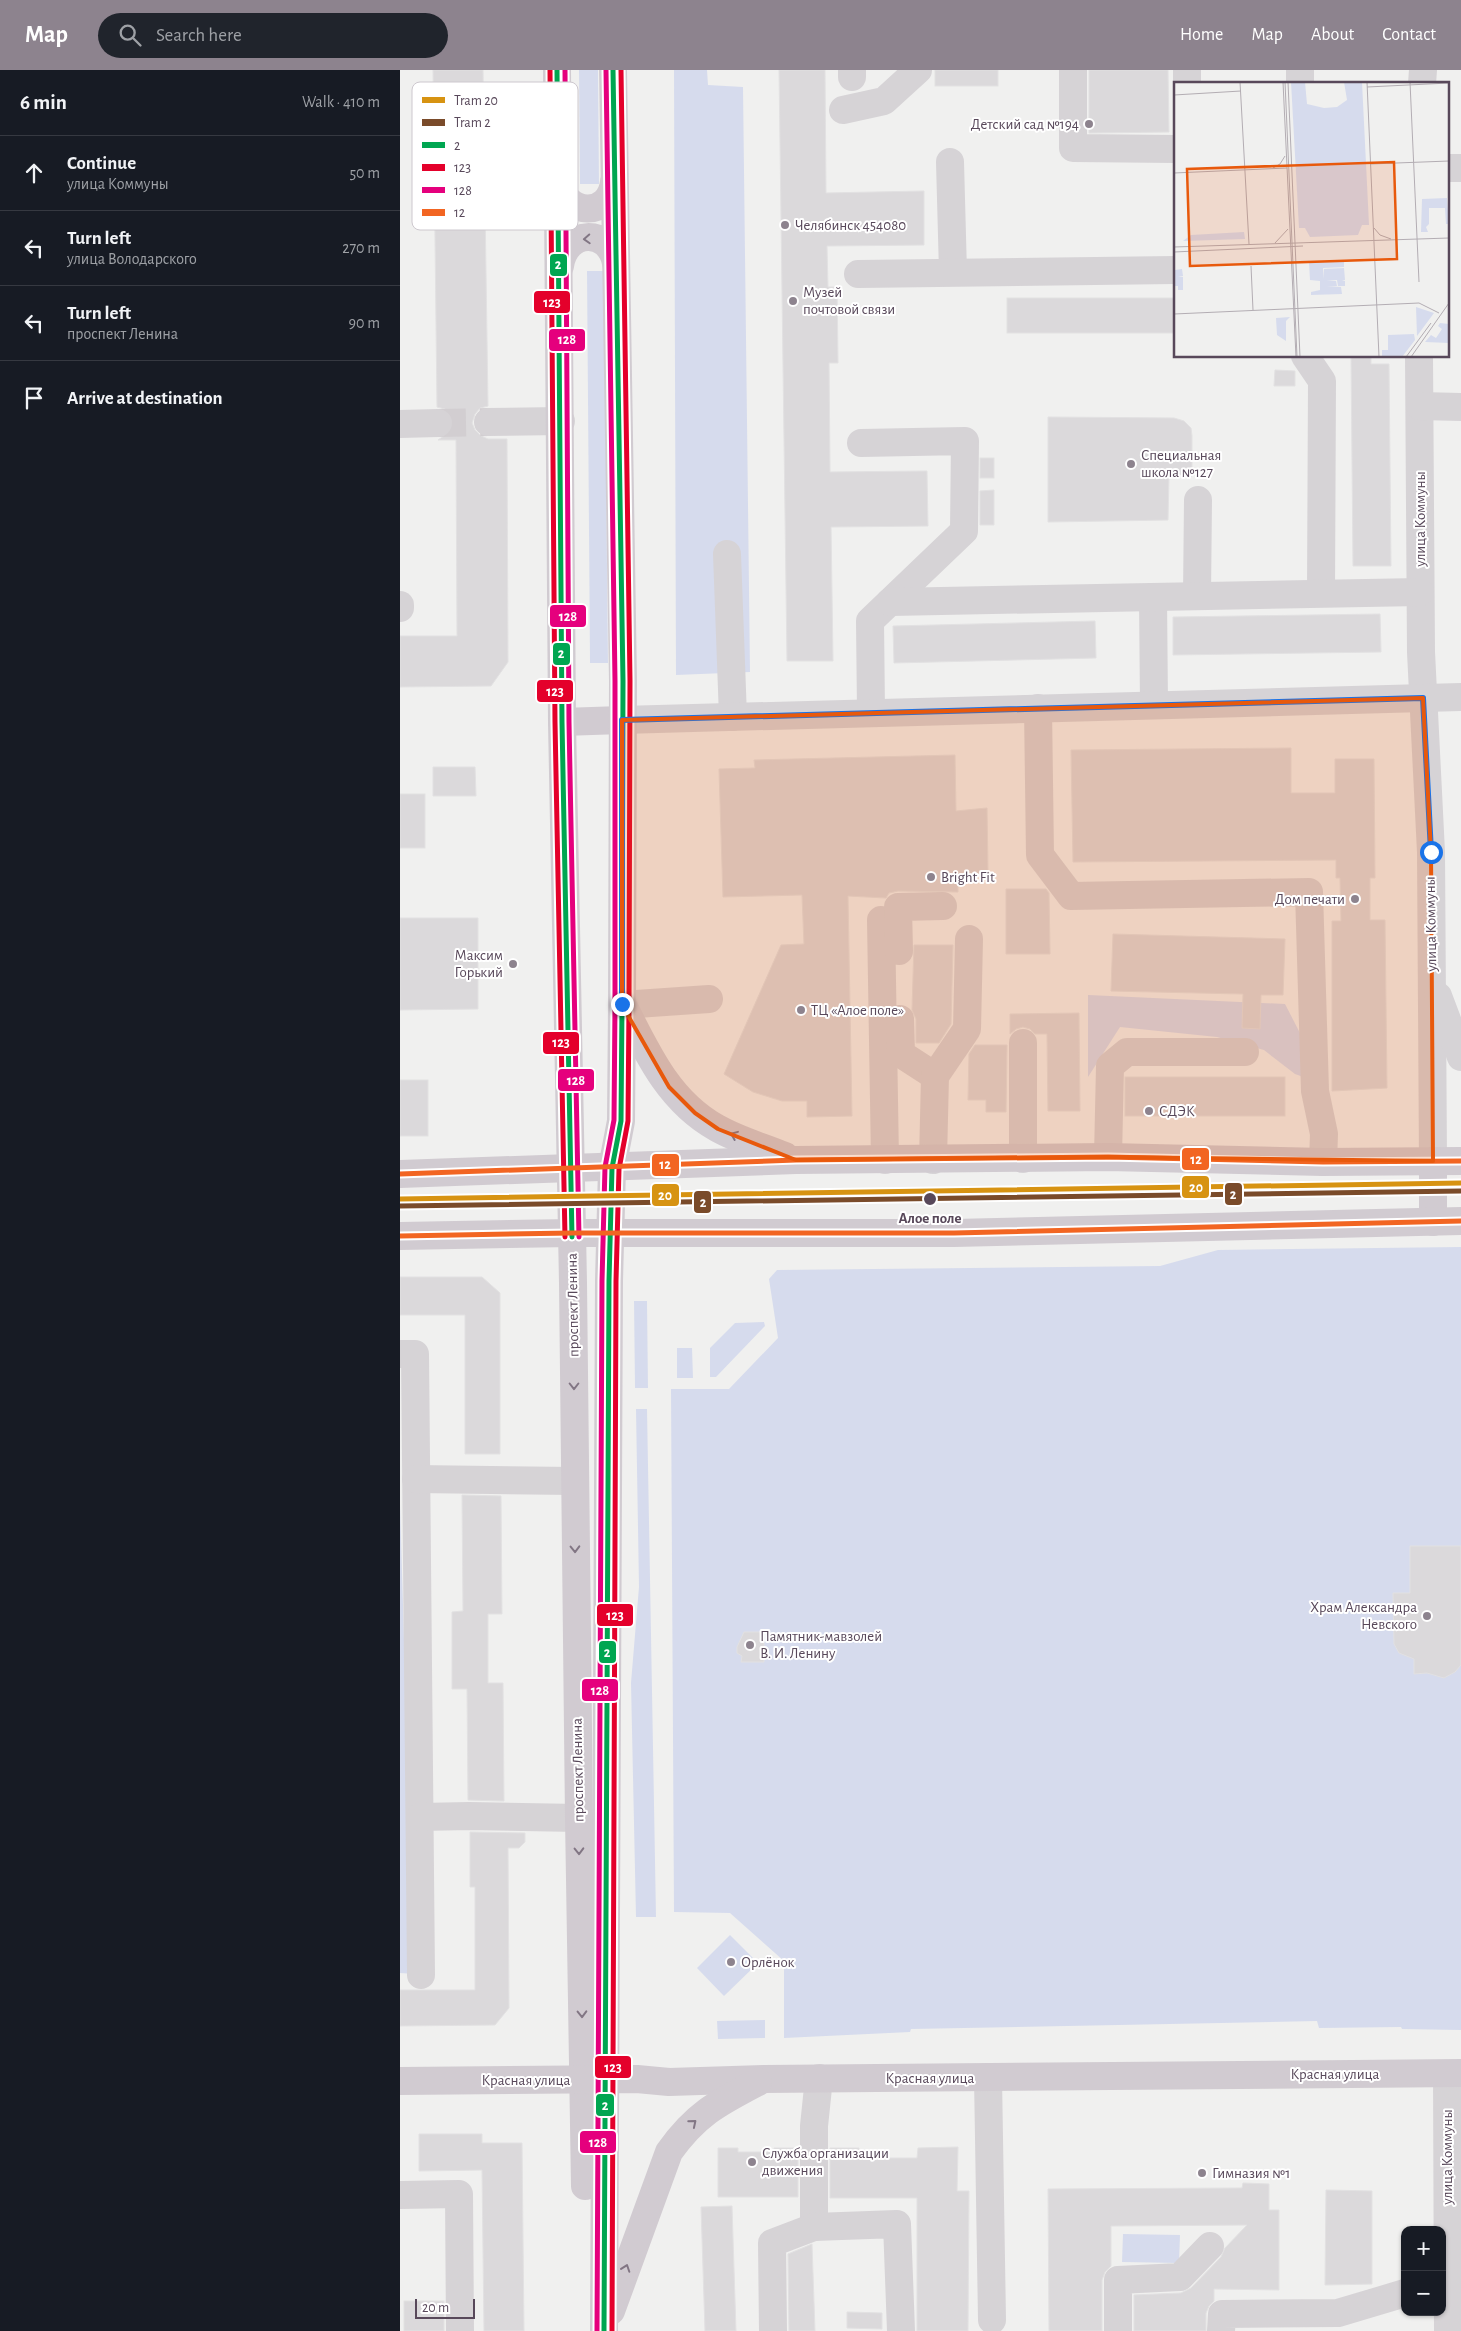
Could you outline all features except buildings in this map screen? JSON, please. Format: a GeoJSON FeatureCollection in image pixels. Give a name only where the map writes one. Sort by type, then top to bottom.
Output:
{"type":"FeatureCollection","features":[{"type":"Feature","properties":{"kind":"main road","name":"проспект Ленина"},"geometry":{"type":"LineString","coordinates":[[586,2331],[594,2079],[612,1168],[621,1121],[622,720],[613,70]]}},
{"type":"Feature","properties":{"kind":"main road"},"geometry":{"type":"LineString","coordinates":[[578,207],[592,208],[601,205],[613,190],[614,182]]}},
{"type":"Feature","properties":{"kind":"main road","name":"проспект Ленина"},"geometry":{"type":"LineString","coordinates":[[560,230],[562,722],[572,1233],[579,1818],[594,2079],[604,2331]]}},
{"type":"Feature","properties":{"kind":"main road"},"geometry":{"type":"LineString","coordinates":[[560,266],[565,249],[579,239],[587,237],[604,242],[610,248],[616,264]]}},
{"type":"Feature","properties":{"kind":"main road"},"geometry":{"type":"LineString","coordinates":[[562,722],[622,720]]}},
{"type":"Feature","properties":{"kind":"main road"},"geometry":{"type":"LineString","coordinates":[[622,1004],[649,1057],[669,1087],[695,1113],[718,1129],[796,1160]]}},
{"type":"Feature","properties":{"kind":"main road"},"geometry":{"type":"LineString","coordinates":[[400,1174],[520,1169],[570,1170],[678,1163],[796,1160],[1108,1157],[1323,1162],[1461,1161]]}},
{"type":"Feature","properties":{"kind":"main road","name":"улица Коммуны"},"geometry":{"type":"LineString","coordinates":[[1433,1161],[1433,1222]]}},
{"type":"Feature","properties":{"kind":"main road"},"geometry":{"type":"LineString","coordinates":[[400,1236],[572,1233],[954,1233],[1461,1222]]}},
{"type":"Feature","properties":{"kind":"main road","name":"Красная улица"},"geometry":{"type":"LineString","coordinates":[[400,2081],[594,2079],[669,2082],[819,2078],[1454,2073]]}},
{"type":"Feature","properties":{"kind":"main road"},"geometry":{"type":"LineString","coordinates":[[604,2331],[669,2152],[685,2129],[714,2106],[764,2079]]}},
{"type":"Feature","properties":{"kind":"street"},"geometry":{"type":"LineString","coordinates":[[843,110],[884,101],[918,70]]}},
{"type":"Feature","properties":{"kind":"street"},"geometry":{"type":"LineString","coordinates":[[1073,70],[1073,148],[1174,149]]}},
{"type":"Feature","properties":{"kind":"street"},"geometry":{"type":"LineString","coordinates":[[950,162],[953,272]]}},
{"type":"Feature","properties":{"kind":"street"},"geometry":{"type":"LineString","coordinates":[[1448,168],[1461,168]]}},
{"type":"Feature","properties":{"kind":"street"},"geometry":{"type":"LineString","coordinates":[[858,274],[1174,270]]}},
{"type":"Feature","properties":{"kind":"street"},"geometry":{"type":"LineString","coordinates":[[1306,358],[1322,382],[1321,593]]}},
{"type":"Feature","properties":{"kind":"street","name":"улица Коммуны"},"geometry":{"type":"LineString","coordinates":[[1419,358],[1420,592],[1431,852],[1433,1161]]}},
{"type":"Feature","properties":{"kind":"street"},"geometry":{"type":"LineString","coordinates":[[1420,406],[1461,407]]}},
{"type":"Feature","properties":{"kind":"street"},"geometry":{"type":"LineString","coordinates":[[488,422],[561,421]]}},
{"type":"Feature","properties":{"kind":"street"},"geometry":{"type":"LineString","coordinates":[[400,424],[438,423]]}},
{"type":"Feature","properties":{"kind":"street"},"geometry":{"type":"LineString","coordinates":[[861,443],[965,441],[964,531],[870,621],[871,712]]}},
{"type":"Feature","properties":{"kind":"street"},"geometry":{"type":"LineString","coordinates":[[1198,500],[1198,596]]}},
{"type":"Feature","properties":{"kind":"street"},"geometry":{"type":"LineString","coordinates":[[727,554],[733,717]]}},
{"type":"Feature","properties":{"kind":"street"},"geometry":{"type":"LineString","coordinates":[[890,602],[1420,592]]}},
{"type":"Feature","properties":{"kind":"street"},"geometry":{"type":"LineString","coordinates":[[1153,597],[1154,705]]}},
{"type":"Feature","properties":{"kind":"street"},"geometry":{"type":"LineString","coordinates":[[622,720],[1461,697]]}},
{"type":"Feature","properties":{"kind":"street"},"geometry":{"type":"LineString","coordinates":[[1038,708],[1040,855],[1071,896],[1309,892],[1315,1092],[1324,1134],[1323,1162]]}},
{"type":"Feature","properties":{"kind":"street"},"geometry":{"type":"LineString","coordinates":[[935,1076],[901,1054],[898,907],[942,906]]}},
{"type":"Feature","properties":{"kind":"street"},"geometry":{"type":"LineString","coordinates":[[880,920],[885,1160]]}},
{"type":"Feature","properties":{"kind":"street"},"geometry":{"type":"LineString","coordinates":[[933,1160],[935,1076],[967,1029],[969,939]]}},
{"type":"Feature","properties":{"kind":"street"},"geometry":{"type":"LineString","coordinates":[[1432,980],[1459,1043]]}},
{"type":"Feature","properties":{"kind":"street"},"geometry":{"type":"LineString","coordinates":[[622,1004],[709,999]]}},
{"type":"Feature","properties":{"kind":"street"},"geometry":{"type":"LineString","coordinates":[[1023,1043],[1023,1159]]}},
{"type":"Feature","properties":{"kind":"street"},"geometry":{"type":"LineString","coordinates":[[1108,1157],[1110,1066],[1128,1052],[1245,1052]]}},
{"type":"Feature","properties":{"kind":"street"},"geometry":{"type":"LineString","coordinates":[[400,1354],[415,1354],[421,1975]]}},
{"type":"Feature","properties":{"kind":"street"},"geometry":{"type":"LineString","coordinates":[[416,1479],[574,1481]]}},
{"type":"Feature","properties":{"kind":"street"},"geometry":{"type":"LineString","coordinates":[[420,1817],[579,1818]]}},
{"type":"Feature","properties":{"kind":"street","name":"улица Коммуны"},"geometry":{"type":"LineString","coordinates":[[1445,2271],[1454,2073]]}},
{"type":"Feature","properties":{"kind":"street"},"geometry":{"type":"LineString","coordinates":[[988,2077],[992,2320]]}},
{"type":"Feature","properties":{"kind":"street"},"geometry":{"type":"LineString","coordinates":[[814,2227],[814,2126],[819,2078]]}},
{"type":"Feature","properties":{"kind":"street"},"geometry":{"type":"LineString","coordinates":[[400,2195],[459,2194],[460,2331]]}},
{"type":"Feature","properties":{"kind":"street"},"geometry":{"type":"LineString","coordinates":[[773,2331],[772,2243],[814,2227],[897,2224],[901,2331]]}},
{"type":"Feature","properties":{"kind":"street"},"geometry":{"type":"LineString","coordinates":[[1118,2331],[1118,2280],[1180,2277],[1210,2246]]}},
{"type":"Feature","properties":{"kind":"street"},"geometry":{"type":"LineString","coordinates":[[1221,2331],[1222,2314],[1338,2313],[1401,2294]]}},
{"type":"Feature","properties":{"kind":"street","name":"улица Коммуны"},"geometry":{"type":"LineString","coordinates":[[1446,2295],[1448,2331]]}},
{"type":"Feature","properties":{"kind":"highlighted area"},"geometry":{"type":"Polygon","coordinates":[[[1423,698],[1431,852],[1433,1161],[1108,1157],[796,1160],[718,1129],[695,1113],[669,1087],[622,1005],[622,720],[1423,698]]]}},
{"type":"Feature","properties":{"kind":"shaded area"},"geometry":{"type":"Polygon","coordinates":[[[579,70],[598,70],[599,184],[580,184],[579,70]]]}},
{"type":"Feature","properties":{"kind":"shaded area"},"geometry":{"type":"Polygon","coordinates":[[[674,70],[707,70],[708,85],[743,87],[750,672],[676,675],[674,70]]]}},
{"type":"Feature","properties":{"kind":"shaded area"},"geometry":{"type":"Polygon","coordinates":[[[587,271],[604,271],[608,663],[590,663],[587,271]]]}},
{"type":"Feature","properties":{"kind":"shaded area"},"geometry":{"type":"Polygon","coordinates":[[[1088,995],[1285,1004],[1302,1037],[1309,1079],[1295,1074],[1264,1050],[1217,1037],[1120,1027],[1088,1077],[1088,995]]]}},
{"type":"Feature","properties":{"kind":"shaded area","name":"Алое поле"},"geometry":{"type":"Polygon","coordinates":[[[1461,1247],[1461,2030],[1402,2029],[1401,2027],[1319,2028],[1317,2021],[911,2029],[910,2032],[784,2038],[784,1961],[730,1913],[674,1912],[671,1389],[729,1389],[778,1338],[769,1279],[777,1270],[1160,1266],[1218,1250],[1461,1247]]]}},
{"type":"Feature","properties":{"kind":"shaded area"},"geometry":{"type":"Polygon","coordinates":[[[634,1301],[647,1301],[648,1388],[635,1388],[634,1301]]]}},
{"type":"Feature","properties":{"kind":"shaded area"},"geometry":{"type":"Polygon","coordinates":[[[764,1322],[765,1326],[716,1377],[710,1377],[710,1348],[735,1323],[764,1322]]]}},
{"type":"Feature","properties":{"kind":"shaded area"},"geometry":{"type":"Polygon","coordinates":[[[677,1348],[692,1348],[693,1378],[677,1378],[677,1348]]]}},
{"type":"Feature","properties":{"kind":"shaded area"},"geometry":{"type":"Polygon","coordinates":[[[636,1409],[647,1409],[656,1917],[636,1917],[631,1683],[639,1587],[636,1409]]]}},
{"type":"Feature","properties":{"kind":"shaded area"},"geometry":{"type":"Polygon","coordinates":[[[400,1504],[414,1974],[400,1973],[400,1504]]]}},
{"type":"Feature","properties":{"kind":"shaded area"},"geometry":{"type":"Polygon","coordinates":[[[730,1935],[758,1963],[724,1996],[697,1968],[730,1935]]]}},
{"type":"Feature","properties":{"kind":"shaded area"},"geometry":{"type":"Polygon","coordinates":[[[765,2020],[765,2038],[718,2039],[717,2021],[765,2020]]]}},
{"type":"Feature","properties":{"kind":"shaded area"},"geometry":{"type":"Polygon","coordinates":[[[1123,2234],[1180,2235],[1179,2263],[1122,2262],[1123,2234]]]}},
{"type":"Feature","properties":{"kind":"tunnel"},"geometry":{"type":"LineString","coordinates":[[438,423],[488,422]]}},
{"type":"Feature","properties":{"kind":"tram line","name":"20"},"geometry":{"type":"LineString","coordinates":[[400,1199],[1461,1183]]}},
{"type":"Feature","properties":{"kind":"tram line","name":"2"},"geometry":{"type":"LineString","coordinates":[[400,1206],[1461,1191]]}},
{"type":"Feature","properties":{"kind":"transit line","name":"123"},"geometry":{"type":"LineString","coordinates":[[550,70],[550,82]]}},
{"type":"Feature","properties":{"kind":"transit line","name":"2"},"geometry":{"type":"LineString","coordinates":[[557,70],[557,82]]}},
{"type":"Feature","properties":{"kind":"transit line","name":"128"},"geometry":{"type":"LineString","coordinates":[[565,70],[565,82]]}},
{"type":"Feature","properties":{"kind":"transit line","name":"128"},"geometry":{"type":"LineString","coordinates":[[597,2331],[602,1281],[605,1167],[614,1120],[615,1005],[615,681],[606,70]]}},
{"type":"Feature","properties":{"kind":"transit line","name":"2"},"geometry":{"type":"LineString","coordinates":[[604,2331],[609,1281],[612,1168],[621,1121],[622,1005],[623,681],[613,70]]}},
{"type":"Feature","properties":{"kind":"transit line","name":"123"},"geometry":{"type":"LineString","coordinates":[[612,2331],[616,1281],[619,1169],[628,1121],[629,1005],[630,681],[621,70]]}},
{"type":"Feature","properties":{"kind":"transit line","name":"123"},"geometry":{"type":"LineString","coordinates":[[551,230],[555,722],[565,1237]]}},
{"type":"Feature","properties":{"kind":"transit line","name":"2"},"geometry":{"type":"LineString","coordinates":[[558,230],[562,722],[572,1237]]}},
{"type":"Feature","properties":{"kind":"transit line","name":"128"},"geometry":{"type":"LineString","coordinates":[[566,230],[569,722],[579,1237]]}},
{"type":"Feature","properties":{"kind":"transit line","name":"12"},"geometry":{"type":"LineString","coordinates":[[400,1174],[796,1160],[1108,1157],[1323,1162],[1461,1161]]}},
{"type":"Feature","properties":{"kind":"transit line","name":"12"},"geometry":{"type":"LineString","coordinates":[[400,1236],[572,1233],[954,1233],[1461,1221]]}},
{"type":"Feature","properties":{"kind":"place","name":"Детский сад №194"},"geometry":{"type":"Point","coordinates":[1089,124]}},
{"type":"Feature","properties":{"kind":"place","name":"Челябинск 454080"},"geometry":{"type":"Point","coordinates":[785,225]}},
{"type":"Feature","properties":{"kind":"place","name":"Музей почтовой связи"},"geometry":{"type":"Point","coordinates":[793,301]}},
{"type":"Feature","properties":{"kind":"place","name":"Специальная школа №127"},"geometry":{"type":"Point","coordinates":[1131,464]}},
{"type":"Feature","properties":{"kind":"place","name":"Bright Fit"},"geometry":{"type":"Point","coordinates":[931,877]}},
{"type":"Feature","properties":{"kind":"place","name":"Дом печати"},"geometry":{"type":"Point","coordinates":[1355,899]}},
{"type":"Feature","properties":{"kind":"place","name":"Максим Горький"},"geometry":{"type":"Point","coordinates":[513,964]}},
{"type":"Feature","properties":{"kind":"place","name":"ТЦ «Алое поле»"},"geometry":{"type":"Point","coordinates":[801,1010]}},
{"type":"Feature","properties":{"kind":"place","name":"СДЭК"},"geometry":{"type":"Point","coordinates":[1149,1111]}},
{"type":"Feature","properties":{"kind":"place","name":"Алое поле"},"geometry":{"type":"Point","coordinates":[930,1199]}},
{"type":"Feature","properties":{"kind":"place","name":"Храм Александра Невского"},"geometry":{"type":"Point","coordinates":[1427,1616]}},
{"type":"Feature","properties":{"kind":"place","name":"Памятник-мавзолей В. И. Ленину"},"geometry":{"type":"Point","coordinates":[750,1645]}},
{"type":"Feature","properties":{"kind":"place","name":"Орлёнок"},"geometry":{"type":"Point","coordinates":[731,1962]}},
{"type":"Feature","properties":{"kind":"place","name":"Служба организации движения"},"geometry":{"type":"Point","coordinates":[752,2162]}},
{"type":"Feature","properties":{"kind":"place","name":"Гимназия №1"},"geometry":{"type":"Point","coordinates":[1202,2173]}},
{"type":"Feature","properties":{"kind":"route"},"geometry":{"type":"LineString","coordinates":[[622,1004],[622,720],[1423,698],[1431,852]]}}]}
